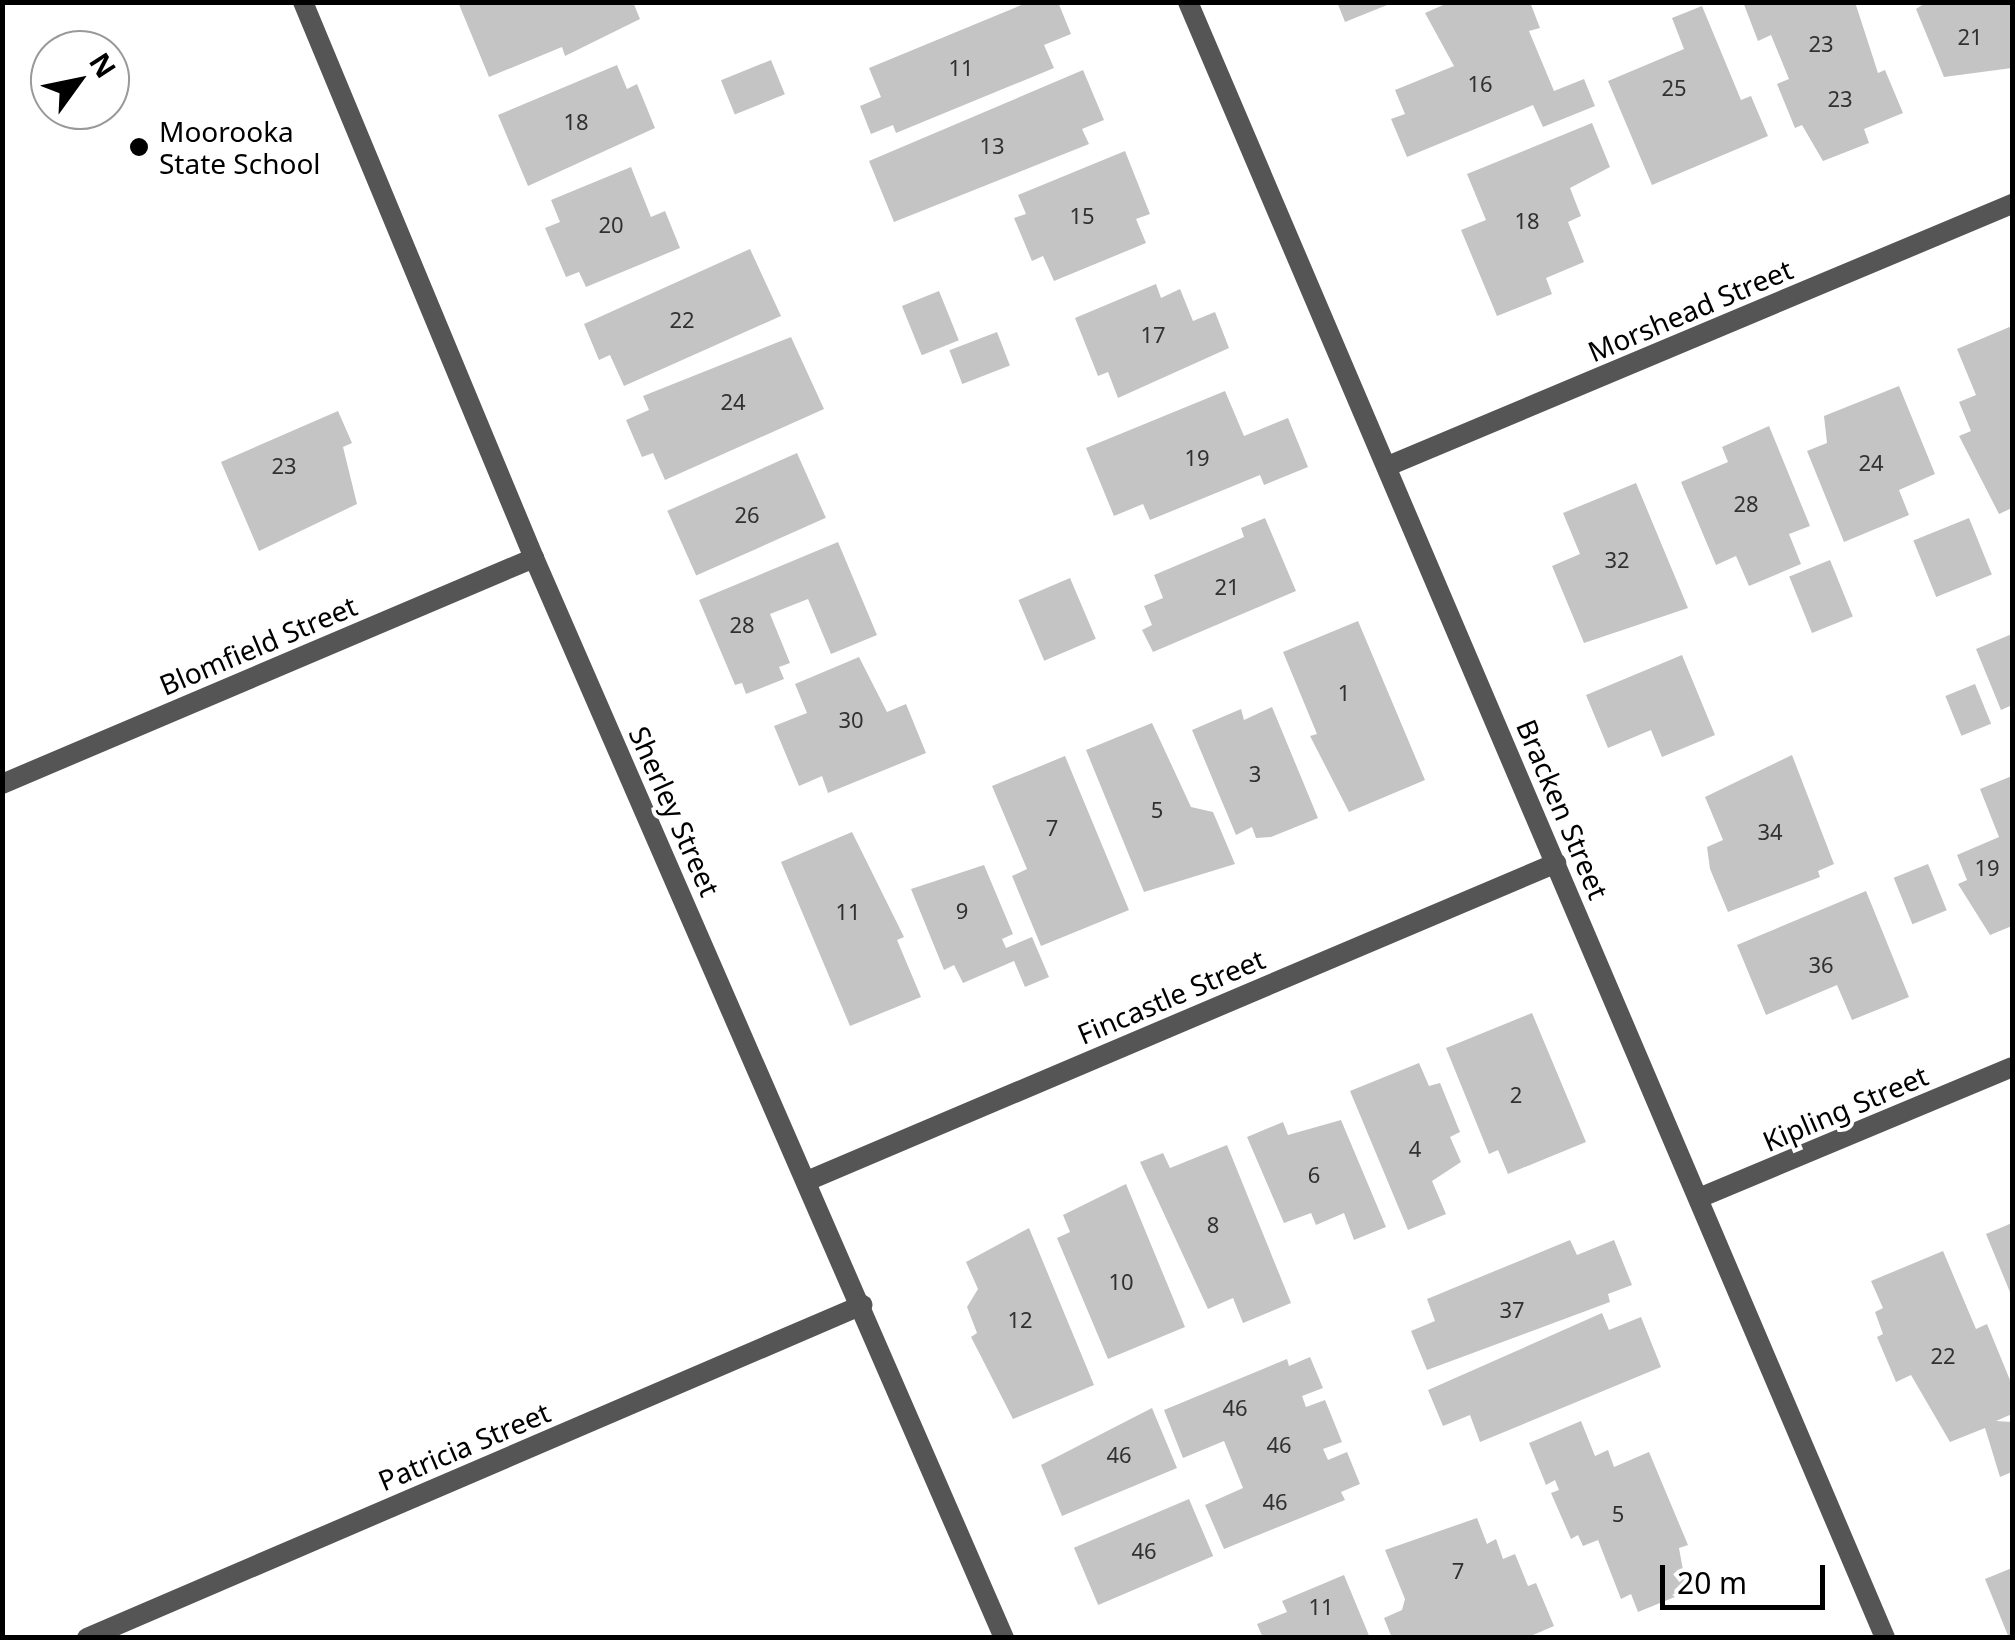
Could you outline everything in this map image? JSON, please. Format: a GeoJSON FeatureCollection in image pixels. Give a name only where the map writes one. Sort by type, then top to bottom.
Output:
{"type":"FeatureCollection","features":[{"type":"Feature","properties":{"kind":"street","name":"Sherley Street"},"geometry":{"type":"LineString","coordinates":[[303,2],[534,558],[1004,1638]]}},
{"type":"Feature","properties":{"kind":"street","name":"Bracken Street"},"geometry":{"type":"LineString","coordinates":[[1188,2],[1884,1638]]}},
{"type":"Feature","properties":{"kind":"street","name":"Morshead Street"},"geometry":{"type":"LineString","coordinates":[[1388,466],[2012,204]]}},
{"type":"Feature","properties":{"kind":"street","name":"Blomfield Street"},"geometry":{"type":"LineString","coordinates":[[2,784],[534,558]]}},
{"type":"Feature","properties":{"kind":"street","name":"Fincastle Street"},"geometry":{"type":"LineString","coordinates":[[807,1181],[1556,863]]}},
{"type":"Feature","properties":{"kind":"street","name":"Kipling Street"},"geometry":{"type":"LineString","coordinates":[[1698,1198],[2012,1067]]}},
{"type":"Feature","properties":{"kind":"street","name":"Patricia Street"},"geometry":{"type":"LineString","coordinates":[[87,1638],[862,1305]]}},
{"type":"Feature","properties":{"kind":"building"},"geometry":{"type":"Polygon","coordinates":[[[458,2],[633,2],[640,19],[565,56],[562,47],[489,77],[458,2]]]}},
{"type":"Feature","properties":{"kind":"building"},"geometry":{"type":"Polygon","coordinates":[[[1029,2],[1058,2],[1071,34],[1044,45],[1054,68],[896,133],[893,125],[871,134],[860,106],[881,97],[869,68],[1029,2]]]}},
{"type":"Feature","properties":{"kind":"building"},"geometry":{"type":"Polygon","coordinates":[[[1337,2],[1392,2],[1392,3],[1345,22],[1337,2]]]}},
{"type":"Feature","properties":{"kind":"building"},"geometry":{"type":"Polygon","coordinates":[[[1450,2],[1530,2],[1540,28],[1529,31],[1554,91],[1584,79],[1595,106],[1543,127],[1533,105],[1407,157],[1391,119],[1405,114],[1395,90],[1454,66],[1425,13],[1450,2]]]}},
{"type":"Feature","properties":{"kind":"building"},"geometry":{"type":"Polygon","coordinates":[[[1743,2],[1855,2],[1878,73],[1885,70],[1903,113],[1864,129],[1869,143],[1823,161],[1802,125],[1795,128],[1777,84],[1789,79],[1771,35],[1758,41],[1743,2]]]}},
{"type":"Feature","properties":{"kind":"building"},"geometry":{"type":"Polygon","coordinates":[[[1927,2],[2012,2],[2012,68],[1944,77],[1916,9],[1927,2]]]}},
{"type":"Feature","properties":{"kind":"building"},"geometry":{"type":"Polygon","coordinates":[[[1702,6],[1741,100],[1751,96],[1768,136],[1652,185],[1608,81],[1684,49],[1672,18],[1702,6]]]}},
{"type":"Feature","properties":{"kind":"building"},"geometry":{"type":"Polygon","coordinates":[[[771,60],[785,94],[735,115],[721,80],[771,60]]]}},
{"type":"Feature","properties":{"kind":"building"},"geometry":{"type":"Polygon","coordinates":[[[617,65],[627,89],[637,84],[655,128],[528,186],[498,115],[617,65]]]}},
{"type":"Feature","properties":{"kind":"building"},"geometry":{"type":"Polygon","coordinates":[[[1083,70],[1104,120],[1082,129],[1089,144],[894,222],[869,161],[1083,70]]]}},
{"type":"Feature","properties":{"kind":"building"},"geometry":{"type":"Polygon","coordinates":[[[1592,123],[1610,167],[1570,188],[1581,216],[1568,222],[1584,262],[1546,278],[1552,294],[1497,316],[1461,230],[1486,220],[1467,174],[1592,123]]]}},
{"type":"Feature","properties":{"kind":"building"},"geometry":{"type":"Polygon","coordinates":[[[1125,151],[1150,214],[1136,219],[1146,243],[1054,281],[1043,256],[1032,261],[1014,218],[1026,214],[1018,195],[1125,151]]]}},
{"type":"Feature","properties":{"kind":"building"},"geometry":{"type":"Polygon","coordinates":[[[631,167],[651,217],[665,211],[680,248],[586,287],[579,272],[566,277],[545,228],[560,222],[551,200],[631,167]]]}},
{"type":"Feature","properties":{"kind":"building"},"geometry":{"type":"Polygon","coordinates":[[[750,249],[781,316],[624,386],[610,355],[599,360],[584,324],[750,249]]]}},
{"type":"Feature","properties":{"kind":"building"},"geometry":{"type":"Polygon","coordinates":[[[1156,284],[1161,298],[1180,289],[1193,321],[1215,312],[1229,348],[1118,398],[1108,372],[1098,376],[1075,318],[1156,284]]]}},
{"type":"Feature","properties":{"kind":"building"},"geometry":{"type":"Polygon","coordinates":[[[939,291],[959,340],[922,355],[902,306],[939,291]]]}},
{"type":"Feature","properties":{"kind":"building"},"geometry":{"type":"Polygon","coordinates":[[[2012,326],[2012,508],[1999,514],[1959,436],[1971,431],[1959,402],[1976,395],[1957,349],[2012,326]]]}},
{"type":"Feature","properties":{"kind":"building"},"geometry":{"type":"Polygon","coordinates":[[[997,332],[1010,366],[962,384],[949,350],[997,332]]]}},
{"type":"Feature","properties":{"kind":"building"},"geometry":{"type":"Polygon","coordinates":[[[791,337],[824,409],[665,480],[653,453],[642,457],[626,420],[649,410],[643,396],[791,337]]]}},
{"type":"Feature","properties":{"kind":"building"},"geometry":{"type":"Polygon","coordinates":[[[1899,386],[1935,474],[1899,490],[1909,515],[1844,542],[1807,451],[1827,443],[1824,416],[1899,386]]]}},
{"type":"Feature","properties":{"kind":"building"},"geometry":{"type":"Polygon","coordinates":[[[1225,391],[1244,436],[1288,418],[1308,467],[1264,485],[1260,475],[1150,520],[1143,504],[1114,516],[1086,448],[1225,391]]]}},
{"type":"Feature","properties":{"kind":"building"},"geometry":{"type":"Polygon","coordinates":[[[338,411],[352,443],[343,447],[357,504],[259,551],[221,462],[338,411]]]}},
{"type":"Feature","properties":{"kind":"building"},"geometry":{"type":"Polygon","coordinates":[[[1769,426],[1810,526],[1789,534],[1801,564],[1749,586],[1736,556],[1716,565],[1681,482],[1728,462],[1722,447],[1769,426]]]}},
{"type":"Feature","properties":{"kind":"building"},"geometry":{"type":"Polygon","coordinates":[[[797,453],[826,518],[696,576],[667,511],[797,453]]]}},
{"type":"Feature","properties":{"kind":"building"},"geometry":{"type":"Polygon","coordinates":[[[1636,483],[1688,608],[1584,643],[1552,566],[1580,554],[1563,513],[1636,483]]]}},
{"type":"Feature","properties":{"kind":"building"},"geometry":{"type":"Polygon","coordinates":[[[1265,518],[1296,591],[1153,652],[1142,630],[1152,625],[1144,606],[1163,598],[1154,575],[1244,537],[1241,528],[1265,518]]]}},
{"type":"Feature","properties":{"kind":"building"},"geometry":{"type":"Polygon","coordinates":[[[1969,518],[1992,575],[1936,597],[1913,540],[1969,518]]]}},
{"type":"Feature","properties":{"kind":"building"},"geometry":{"type":"Polygon","coordinates":[[[838,542],[877,635],[831,654],[808,599],[770,614],[790,663],[779,667],[784,679],[746,694],[742,683],[735,685],[699,600],[838,542]]]}},
{"type":"Feature","properties":{"kind":"building"},"geometry":{"type":"Polygon","coordinates":[[[1830,560],[1853,617],[1812,633],[1789,576],[1830,560]]]}},
{"type":"Feature","properties":{"kind":"building"},"geometry":{"type":"Polygon","coordinates":[[[1070,578],[1096,639],[1044,661],[1018,600],[1070,578]]]}},
{"type":"Feature","properties":{"kind":"building"},"geometry":{"type":"Polygon","coordinates":[[[1358,621],[1425,780],[1349,812],[1310,736],[1317,734],[1283,652],[1358,621]]]}},
{"type":"Feature","properties":{"kind":"building"},"geometry":{"type":"Polygon","coordinates":[[[2012,634],[2012,705],[2001,710],[1976,649],[2012,634]]]}},
{"type":"Feature","properties":{"kind":"building"},"geometry":{"type":"Polygon","coordinates":[[[1682,655],[1715,735],[1662,757],[1651,730],[1608,748],[1586,695],[1682,655]]]}},
{"type":"Feature","properties":{"kind":"building"},"geometry":{"type":"Polygon","coordinates":[[[859,657],[887,712],[906,704],[926,753],[828,793],[822,776],[799,786],[774,726],[807,713],[795,684],[859,657]]]}},
{"type":"Feature","properties":{"kind":"building"},"geometry":{"type":"Polygon","coordinates":[[[1975,684],[1991,724],[1961,736],[1945,696],[1975,684]]]}},
{"type":"Feature","properties":{"kind":"building"},"geometry":{"type":"Polygon","coordinates":[[[1272,707],[1318,818],[1271,837],[1256,838],[1252,827],[1236,835],[1192,730],[1241,709],[1244,720],[1272,707]]]}},
{"type":"Feature","properties":{"kind":"building"},"geometry":{"type":"Polygon","coordinates":[[[1152,723],[1191,807],[1213,812],[1235,864],[1144,892],[1086,750],[1152,723]]]}},
{"type":"Feature","properties":{"kind":"building"},"geometry":{"type":"Polygon","coordinates":[[[1792,755],[1834,864],[1818,871],[1820,877],[1728,912],[1710,869],[1707,847],[1723,840],[1705,797],[1792,755]]]}},
{"type":"Feature","properties":{"kind":"building"},"geometry":{"type":"Polygon","coordinates":[[[1065,756],[1129,910],[1041,946],[1012,876],[1027,869],[992,786],[1065,756]]]}},
{"type":"Feature","properties":{"kind":"building"},"geometry":{"type":"Polygon","coordinates":[[[2012,776],[2012,926],[1990,935],[1958,884],[1967,880],[1957,855],[1999,837],[1980,789],[2012,776]]]}},
{"type":"Feature","properties":{"kind":"building"},"geometry":{"type":"Polygon","coordinates":[[[852,832],[904,937],[897,940],[921,997],[850,1026],[781,862],[852,832]]]}},
{"type":"Feature","properties":{"kind":"building"},"geometry":{"type":"Polygon","coordinates":[[[1928,864],[1947,910],[1912,924],[1894,878],[1928,864]]]}},
{"type":"Feature","properties":{"kind":"building"},"geometry":{"type":"Polygon","coordinates":[[[984,865],[1013,934],[1002,939],[1006,948],[1032,937],[1049,977],[1025,987],[1014,961],[963,983],[954,965],[944,970],[911,889],[984,865]]]}},
{"type":"Feature","properties":{"kind":"building"},"geometry":{"type":"Polygon","coordinates":[[[1866,891],[1909,997],[1852,1020],[1837,985],[1766,1015],[1737,945],[1866,891]]]}},
{"type":"Feature","properties":{"kind":"building"},"geometry":{"type":"Polygon","coordinates":[[[1532,1013],[1586,1142],[1508,1174],[1498,1150],[1489,1154],[1446,1048],[1532,1013]]]}},
{"type":"Feature","properties":{"kind":"building"},"geometry":{"type":"Polygon","coordinates":[[[1419,1063],[1429,1086],[1440,1083],[1460,1132],[1450,1137],[1461,1162],[1432,1181],[1446,1214],[1408,1230],[1350,1091],[1419,1063]]]}},
{"type":"Feature","properties":{"kind":"building"},"geometry":{"type":"Polygon","coordinates":[[[1341,1120],[1386,1227],[1354,1240],[1344,1213],[1316,1225],[1311,1213],[1284,1223],[1247,1137],[1283,1122],[1288,1135],[1341,1120]]]}},
{"type":"Feature","properties":{"kind":"building"},"geometry":{"type":"Polygon","coordinates":[[[1227,1145],[1291,1303],[1243,1323],[1233,1298],[1208,1309],[1140,1162],[1163,1153],[1170,1168],[1227,1145]]]}},
{"type":"Feature","properties":{"kind":"building"},"geometry":{"type":"Polygon","coordinates":[[[1126,1184],[1185,1327],[1108,1359],[1057,1238],[1070,1232],[1063,1215],[1126,1184]]]}},
{"type":"Feature","properties":{"kind":"building"},"geometry":{"type":"Polygon","coordinates":[[[2012,1223],[2012,1297],[1986,1234],[2012,1223]]]}},
{"type":"Feature","properties":{"kind":"building"},"geometry":{"type":"Polygon","coordinates":[[[1029,1228],[1094,1385],[1013,1419],[971,1337],[977,1333],[967,1307],[978,1289],[966,1262],[1029,1228]]]}},
{"type":"Feature","properties":{"kind":"building"},"geometry":{"type":"Polygon","coordinates":[[[1570,1240],[1577,1255],[1614,1240],[1632,1285],[1608,1294],[1610,1302],[1427,1370],[1411,1331],[1435,1321],[1427,1299],[1570,1240]]]}},
{"type":"Feature","properties":{"kind":"building"},"geometry":{"type":"Polygon","coordinates":[[[1943,1251],[1976,1329],[1987,1324],[2012,1385],[2012,1414],[1996,1421],[2012,1422],[2012,1472],[2000,1477],[1985,1428],[1950,1442],[1911,1375],[1896,1382],[1877,1337],[1883,1334],[1875,1312],[1883,1308],[1871,1281],[1943,1251]]]}},
{"type":"Feature","properties":{"kind":"building"},"geometry":{"type":"Polygon","coordinates":[[[1602,1313],[1609,1330],[1641,1317],[1661,1367],[1480,1442],[1470,1415],[1443,1426],[1428,1390],[1602,1313]]]}},
{"type":"Feature","properties":{"kind":"building"},"geometry":{"type":"Polygon","coordinates":[[[1310,1357],[1323,1388],[1302,1396],[1306,1407],[1325,1400],[1342,1442],[1323,1449],[1328,1460],[1347,1452],[1360,1484],[1341,1492],[1345,1500],[1224,1549],[1205,1505],[1243,1488],[1224,1441],[1183,1458],[1164,1410],[1287,1359],[1289,1366],[1310,1357]]]}},
{"type":"Feature","properties":{"kind":"building"},"geometry":{"type":"Polygon","coordinates":[[[1152,1408],[1177,1468],[1062,1516],[1041,1465],[1152,1408]]]}},
{"type":"Feature","properties":{"kind":"building"},"geometry":{"type":"Polygon","coordinates":[[[1581,1421],[1595,1456],[1608,1450],[1614,1467],[1649,1452],[1688,1545],[1679,1548],[1687,1592],[1638,1612],[1631,1594],[1621,1599],[1598,1540],[1583,1546],[1578,1535],[1571,1539],[1551,1493],[1559,1490],[1555,1480],[1546,1485],[1529,1443],[1581,1421]]]}},
{"type":"Feature","properties":{"kind":"building"},"geometry":{"type":"Polygon","coordinates":[[[1189,1499],[1213,1556],[1098,1605],[1074,1548],[1189,1499]]]}},
{"type":"Feature","properties":{"kind":"building"},"geometry":{"type":"Polygon","coordinates":[[[1477,1518],[1487,1544],[1496,1539],[1503,1559],[1515,1554],[1528,1586],[1536,1583],[1554,1626],[1526,1638],[1392,1638],[1384,1618],[1402,1610],[1405,1599],[1385,1550],[1477,1518]]]}},
{"type":"Feature","properties":{"kind":"building"},"geometry":{"type":"Polygon","coordinates":[[[2012,1568],[2012,1638],[2009,1638],[1985,1579],[2012,1568]]]}},
{"type":"Feature","properties":{"kind":"building"},"geometry":{"type":"Polygon","coordinates":[[[1344,1575],[1370,1638],[1263,1638],[1257,1624],[1287,1612],[1282,1601],[1344,1575]]]}},
{"type":"Feature","properties":{"kind":"place","name":"Moorooka State School"},"geometry":{"type":"Point","coordinates":[139,147]}}]}
